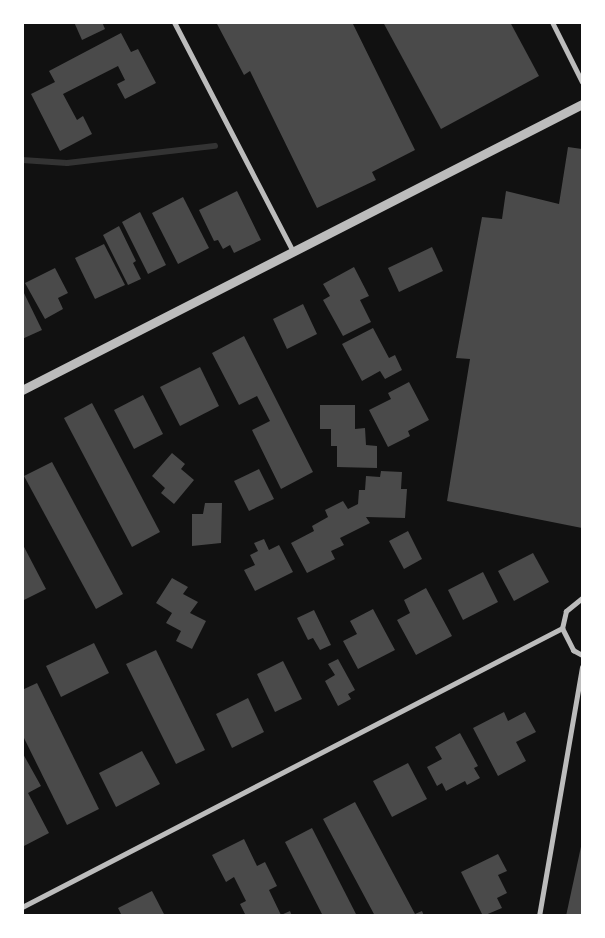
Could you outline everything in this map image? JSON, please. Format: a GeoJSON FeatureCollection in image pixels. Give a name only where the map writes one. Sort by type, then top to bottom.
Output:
{"type":"FeatureCollection","features":[{"type":"Feature","properties":{"kind":"street"},"geometry":{"type":"LineString","coordinates":[[174,22],[294,252]]}},
{"type":"Feature","properties":{"kind":"street"},"geometry":{"type":"LineString","coordinates":[[552,22],[582,82]]}},
{"type":"Feature","properties":{"kind":"street"},"geometry":{"type":"LineString","coordinates":[[22,390],[582,104]]}},
{"type":"Feature","properties":{"kind":"street"},"geometry":{"type":"LineString","coordinates":[[582,598],[566,611],[562,628],[573,650],[582,655]]}},
{"type":"Feature","properties":{"kind":"street"},"geometry":{"type":"LineString","coordinates":[[22,907],[562,628]]}},
{"type":"Feature","properties":{"kind":"street"},"geometry":{"type":"LineString","coordinates":[[539,916],[582,667]]}},
{"type":"Feature","properties":{"kind":"building"},"geometry":{"type":"Polygon","coordinates":[[[74,22],[102,22],[105,29],[82,40],[74,22]]]}},
{"type":"Feature","properties":{"kind":"building"},"geometry":{"type":"Polygon","coordinates":[[[216,22],[352,22],[415,150],[372,172],[376,180],[317,208],[250,71],[244,75],[216,22]]]}},
{"type":"Feature","properties":{"kind":"building"},"geometry":{"type":"Polygon","coordinates":[[[383,22],[510,22],[539,76],[441,129],[383,22]]]}},
{"type":"Feature","properties":{"kind":"building"},"geometry":{"type":"Polygon","coordinates":[[[121,33],[131,52],[138,49],[156,83],[125,99],[117,84],[125,80],[118,66],[63,94],[77,120],[83,116],[92,134],[60,151],[31,94],[55,82],[49,71],[121,33]]]}},
{"type":"Feature","properties":{"kind":"building"},"geometry":{"type":"Polygon","coordinates":[[[568,147],[582,149],[582,528],[447,501],[470,359],[456,358],[482,217],[502,219],[506,191],[559,204],[568,147]]]}},
{"type":"Feature","properties":{"kind":"building"},"geometry":{"type":"Polygon","coordinates":[[[237,191],[261,240],[234,253],[230,245],[223,249],[218,240],[214,241],[199,210],[237,191]]]}},
{"type":"Feature","properties":{"kind":"building"},"geometry":{"type":"Polygon","coordinates":[[[183,197],[209,248],[178,264],[152,213],[183,197]]]}},
{"type":"Feature","properties":{"kind":"building"},"geometry":{"type":"Polygon","coordinates":[[[140,212],[166,265],[148,274],[122,222],[140,212]]]}},
{"type":"Feature","properties":{"kind":"building"},"geometry":{"type":"Polygon","coordinates":[[[119,226],[136,261],[133,263],[141,279],[128,285],[103,235],[119,226]]]}},
{"type":"Feature","properties":{"kind":"building"},"geometry":{"type":"Polygon","coordinates":[[[104,244],[125,285],[95,299],[75,258],[104,244]]]}},
{"type":"Feature","properties":{"kind":"building"},"geometry":{"type":"Polygon","coordinates":[[[432,247],[443,271],[399,292],[388,268],[432,247]]]}},
{"type":"Feature","properties":{"kind":"building"},"geometry":{"type":"Polygon","coordinates":[[[354,267],[369,296],[360,300],[371,322],[343,336],[323,300],[330,296],[323,284],[354,267]]]}},
{"type":"Feature","properties":{"kind":"building"},"geometry":{"type":"Polygon","coordinates":[[[55,268],[68,293],[58,298],[63,309],[45,319],[25,283],[55,268]]]}},
{"type":"Feature","properties":{"kind":"building"},"geometry":{"type":"Polygon","coordinates":[[[22,289],[42,330],[22,339],[22,289]]]}},
{"type":"Feature","properties":{"kind":"building"},"geometry":{"type":"Polygon","coordinates":[[[303,304],[317,334],[287,349],[273,319],[303,304]]]}},
{"type":"Feature","properties":{"kind":"building"},"geometry":{"type":"Polygon","coordinates":[[[373,328],[389,358],[395,355],[402,370],[385,379],[380,371],[362,381],[342,344],[373,328]]]}},
{"type":"Feature","properties":{"kind":"building"},"geometry":{"type":"Polygon","coordinates":[[[244,336],[313,472],[281,489],[252,430],[270,421],[257,396],[239,405],[212,353],[244,336]]]}},
{"type":"Feature","properties":{"kind":"building"},"geometry":{"type":"Polygon","coordinates":[[[200,367],[219,406],[180,426],[160,387],[200,367]]]}},
{"type":"Feature","properties":{"kind":"building"},"geometry":{"type":"Polygon","coordinates":[[[409,382],[429,420],[408,431],[410,436],[388,447],[369,410],[391,399],[388,393],[409,382]]]}},
{"type":"Feature","properties":{"kind":"building"},"geometry":{"type":"Polygon","coordinates":[[[143,395],[163,434],[134,449],[114,410],[143,395]]]}},
{"type":"Feature","properties":{"kind":"building"},"geometry":{"type":"Polygon","coordinates":[[[92,403],[160,532],[132,547],[64,418],[92,403]]]}},
{"type":"Feature","properties":{"kind":"building"},"geometry":{"type":"Polygon","coordinates":[[[320,405],[355,405],[355,429],[365,428],[366,445],[377,446],[377,468],[337,467],[337,446],[331,446],[331,429],[320,429],[320,405]]]}},
{"type":"Feature","properties":{"kind":"building"},"geometry":{"type":"Polygon","coordinates":[[[172,453],[185,464],[181,469],[194,480],[174,504],[161,493],[165,488],[152,476],[172,453]]]}},
{"type":"Feature","properties":{"kind":"building"},"geometry":{"type":"Polygon","coordinates":[[[52,462],[123,594],[96,609],[24,476],[52,462]]]}},
{"type":"Feature","properties":{"kind":"building"},"geometry":{"type":"Polygon","coordinates":[[[259,469],[274,499],[249,511],[234,481],[259,469]]]}},
{"type":"Feature","properties":{"kind":"building"},"geometry":{"type":"Polygon","coordinates":[[[381,471],[402,472],[401,489],[407,489],[405,518],[366,517],[370,523],[340,538],[344,545],[331,551],[335,559],[307,573],[291,543],[314,531],[312,526],[328,517],[325,510],[343,501],[348,509],[358,504],[359,490],[365,490],[366,476],[380,477],[381,471]]]}},
{"type":"Feature","properties":{"kind":"building"},"geometry":{"type":"Polygon","coordinates":[[[205,503],[222,503],[221,543],[192,546],[192,514],[203,514],[205,503]]]}},
{"type":"Feature","properties":{"kind":"building"},"geometry":{"type":"Polygon","coordinates":[[[408,531],[422,559],[404,569],[389,541],[408,531]]]}},
{"type":"Feature","properties":{"kind":"building"},"geometry":{"type":"Polygon","coordinates":[[[264,539],[269,550],[279,545],[293,572],[255,591],[244,570],[255,565],[250,555],[258,551],[254,543],[264,539]]]}},
{"type":"Feature","properties":{"kind":"building"},"geometry":{"type":"Polygon","coordinates":[[[22,543],[46,589],[22,601],[22,543]]]}},
{"type":"Feature","properties":{"kind":"building"},"geometry":{"type":"Polygon","coordinates":[[[533,553],[549,582],[514,601],[498,571],[533,553]]]}},
{"type":"Feature","properties":{"kind":"building"},"geometry":{"type":"Polygon","coordinates":[[[483,572],[498,602],[463,620],[448,590],[483,572]]]}},
{"type":"Feature","properties":{"kind":"building"},"geometry":{"type":"Polygon","coordinates":[[[172,578],[188,587],[183,594],[198,602],[190,613],[206,621],[192,649],[176,641],[181,631],[166,623],[172,613],[156,603],[172,578]]]}},
{"type":"Feature","properties":{"kind":"building"},"geometry":{"type":"Polygon","coordinates":[[[426,588],[452,636],[416,655],[397,620],[410,613],[404,600],[426,588]]]}},
{"type":"Feature","properties":{"kind":"building"},"geometry":{"type":"Polygon","coordinates":[[[373,609],[395,650],[358,669],[343,641],[357,634],[350,621],[373,609]]]}},
{"type":"Feature","properties":{"kind":"building"},"geometry":{"type":"Polygon","coordinates":[[[314,610],[331,645],[320,650],[313,638],[308,640],[297,618],[314,610]]]}},
{"type":"Feature","properties":{"kind":"building"},"geometry":{"type":"Polygon","coordinates":[[[94,643],[109,673],[61,697],[46,666],[94,643]]]}},
{"type":"Feature","properties":{"kind":"building"},"geometry":{"type":"Polygon","coordinates":[[[156,650],[205,750],[176,764],[126,664],[156,650]]]}},
{"type":"Feature","properties":{"kind":"building"},"geometry":{"type":"Polygon","coordinates":[[[338,659],[355,690],[348,694],[351,699],[338,706],[325,681],[335,675],[328,664],[338,659]]]}},
{"type":"Feature","properties":{"kind":"building"},"geometry":{"type":"Polygon","coordinates":[[[283,661],[302,699],[275,712],[257,674],[283,661]]]}},
{"type":"Feature","properties":{"kind":"building"},"geometry":{"type":"Polygon","coordinates":[[[37,683],[99,809],[67,825],[22,734],[22,690],[37,683]]]}},
{"type":"Feature","properties":{"kind":"building"},"geometry":{"type":"Polygon","coordinates":[[[248,698],[264,732],[232,748],[216,714],[248,698]]]}},
{"type":"Feature","properties":{"kind":"building"},"geometry":{"type":"Polygon","coordinates":[[[504,712],[508,721],[525,712],[536,732],[516,742],[526,761],[498,776],[473,728],[504,712]]]}},
{"type":"Feature","properties":{"kind":"building"},"geometry":{"type":"Polygon","coordinates":[[[460,733],[478,766],[474,768],[480,778],[467,785],[465,781],[446,791],[442,783],[437,786],[427,767],[442,759],[435,747],[460,733]]]}},
{"type":"Feature","properties":{"kind":"building"},"geometry":{"type":"Polygon","coordinates":[[[142,751],[160,784],[116,807],[99,773],[142,751]]]}},
{"type":"Feature","properties":{"kind":"building"},"geometry":{"type":"Polygon","coordinates":[[[22,752],[41,786],[28,793],[49,833],[22,847],[22,752]]]}},
{"type":"Feature","properties":{"kind":"building"},"geometry":{"type":"Polygon","coordinates":[[[408,763],[427,799],[392,817],[373,781],[408,763]]]}},
{"type":"Feature","properties":{"kind":"building"},"geometry":{"type":"Polygon","coordinates":[[[355,802],[415,914],[422,911],[424,916],[375,916],[323,819],[355,802]]]}},
{"type":"Feature","properties":{"kind":"building"},"geometry":{"type":"Polygon","coordinates":[[[312,828],[357,916],[323,916],[285,842],[312,828]]]}},
{"type":"Feature","properties":{"kind":"building"},"geometry":{"type":"Polygon","coordinates":[[[244,839],[257,866],[265,862],[277,886],[269,890],[281,915],[290,911],[292,916],[246,916],[240,904],[246,901],[234,877],[226,882],[212,855],[244,839]]]}},
{"type":"Feature","properties":{"kind":"building"},"geometry":{"type":"Polygon","coordinates":[[[582,842],[582,916],[566,916],[582,842]]]}},
{"type":"Feature","properties":{"kind":"building"},"geometry":{"type":"Polygon","coordinates":[[[498,854],[507,871],[498,875],[507,893],[497,898],[502,908],[483,916],[461,872],[498,854]]]}},
{"type":"Feature","properties":{"kind":"building"},"geometry":{"type":"Polygon","coordinates":[[[152,891],[165,916],[122,916],[118,908],[152,891]]]}},
{"type":"Feature","properties":{"kind":"waterway"},"geometry":{"type":"LineString","coordinates":[[22,160],[67,163],[215,146]]}}]}
